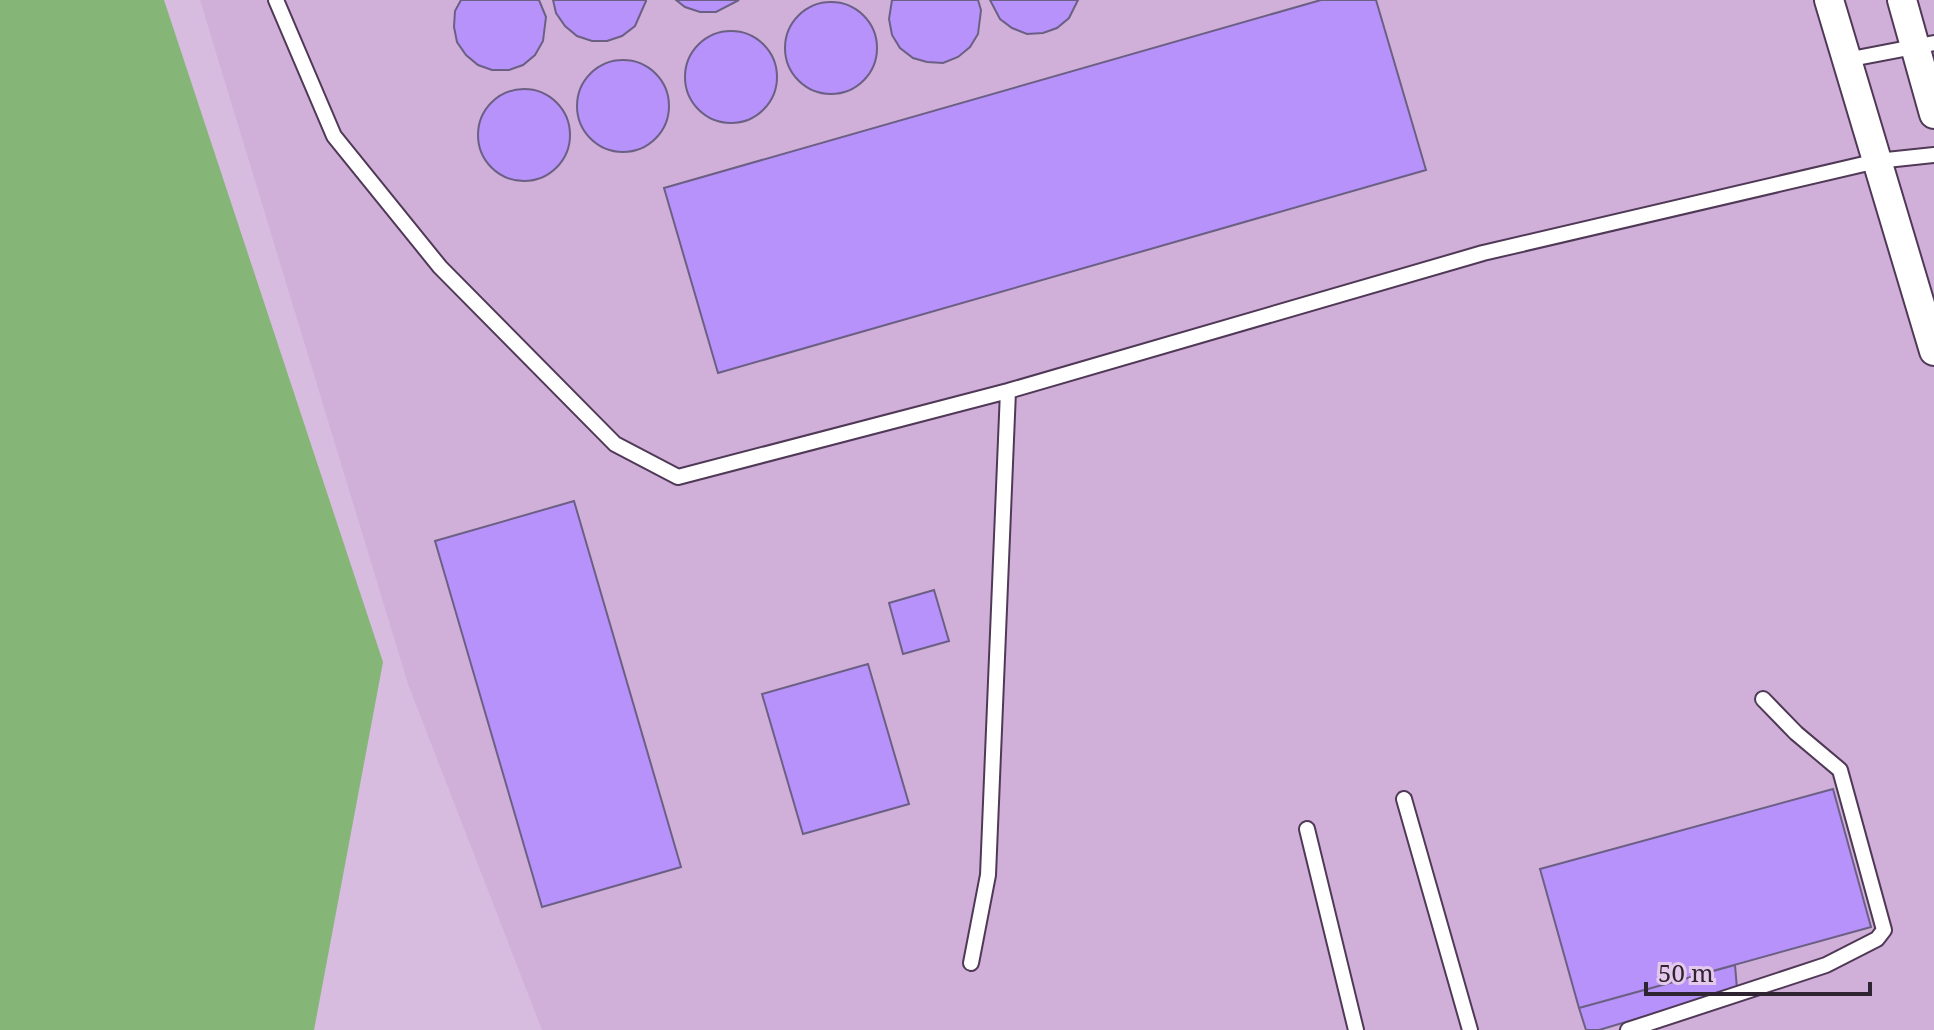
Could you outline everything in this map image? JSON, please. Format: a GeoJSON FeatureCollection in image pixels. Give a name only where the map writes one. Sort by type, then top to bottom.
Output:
{"type":"FeatureCollection","features":[{"type":"Feature","properties":{"kind":"street"},"geometry":{"type":"LineString","coordinates":[[1829,0],[1934,351]]}},
{"type":"Feature","properties":{"kind":"street"},"geometry":{"type":"LineString","coordinates":[[1902,0],[1925,44],[1934,114]]}},
{"type":"Feature","properties":{"kind":"lane"},"geometry":{"type":"LineString","coordinates":[[276,0],[334,136],[440,267],[615,444],[678,477],[1008,391],[1483,253],[1877,161],[1934,155]]}},
{"type":"Feature","properties":{"kind":"lane"},"geometry":{"type":"LineString","coordinates":[[1846,60],[1925,44]]}},
{"type":"Feature","properties":{"kind":"lane"},"geometry":{"type":"LineString","coordinates":[[971,963],[988,875],[1008,391]]}},
{"type":"Feature","properties":{"kind":"lane"},"geometry":{"type":"LineString","coordinates":[[1628,1030],[1826,965],[1877,939],[1884,930],[1840,770],[1796,733],[1763,699]]}},
{"type":"Feature","properties":{"kind":"lane"},"geometry":{"type":"LineString","coordinates":[[1404,799],[1470,1030]]}},
{"type":"Feature","properties":{"kind":"lane"},"geometry":{"type":"LineString","coordinates":[[1307,829],[1356,1030]]}},
{"type":"Feature","properties":{"kind":"shaded area"},"geometry":{"type":"Polygon","coordinates":[[[200,0],[1934,0],[1934,1030],[542,1030],[408,684],[200,0]]]}},
{"type":"Feature","properties":{"kind":"green space"},"geometry":{"type":"Polygon","coordinates":[[[0,0],[164,0],[383,662],[314,1030],[0,1030],[0,0]]]}},
{"type":"Feature","properties":{"kind":"building"},"geometry":{"type":"Polygon","coordinates":[[[461,0],[539,0],[546,17],[543,41],[535,55],[523,65],[509,70],[492,70],[478,65],[457,42],[455,11],[461,0]]]}},
{"type":"Feature","properties":{"kind":"building"},"geometry":{"type":"Polygon","coordinates":[[[553,0],[646,1],[635,26],[622,36],[607,41],[592,41],[577,36],[565,26],[556,13],[553,0]]]}},
{"type":"Feature","properties":{"kind":"building"},"geometry":{"type":"Polygon","coordinates":[[[676,0],[739,0],[716,12],[700,12],[676,0]]]}},
{"type":"Feature","properties":{"kind":"building"},"geometry":{"type":"Polygon","coordinates":[[[892,0],[978,0],[981,10],[978,34],[970,47],[958,57],[943,63],[913,58],[900,48],[892,35],[889,19],[892,0]]]}},
{"type":"Feature","properties":{"kind":"building"},"geometry":{"type":"Polygon","coordinates":[[[990,0],[1078,0],[1069,18],[1057,28],[1027,34],[1000,19],[990,0]]]}},
{"type":"Feature","properties":{"kind":"building"},"geometry":{"type":"Polygon","coordinates":[[[1321,0],[1376,0],[1426,170],[718,373],[664,188],[1321,0]]]}},
{"type":"Feature","properties":{"kind":"building"},"geometry":{"type":"Polygon","coordinates":[[[831,2],[849,5],[864,15],[874,30],[877,48],[874,66],[864,81],[849,91],[831,94],[813,91],[798,81],[788,66],[785,48],[788,30],[798,15],[813,5],[831,2]]]}},
{"type":"Feature","properties":{"kind":"building"},"geometry":{"type":"Polygon","coordinates":[[[731,31],[749,34],[764,44],[774,59],[777,77],[774,95],[764,110],[749,120],[731,123],[713,120],[698,110],[688,95],[685,77],[688,59],[698,44],[713,34],[731,31]]]}},
{"type":"Feature","properties":{"kind":"building"},"geometry":{"type":"Polygon","coordinates":[[[623,60],[641,63],[656,73],[666,88],[669,106],[666,124],[656,139],[641,149],[623,152],[605,149],[590,139],[580,124],[577,106],[580,88],[590,73],[605,63],[623,60]]]}},
{"type":"Feature","properties":{"kind":"building"},"geometry":{"type":"Polygon","coordinates":[[[524,89],[542,92],[557,102],[567,117],[570,135],[567,153],[557,168],[542,178],[524,181],[506,178],[491,168],[481,153],[478,135],[481,117],[491,102],[506,92],[524,89]]]}},
{"type":"Feature","properties":{"kind":"building"},"geometry":{"type":"Polygon","coordinates":[[[574,501],[681,867],[542,907],[435,541],[574,501]]]}},
{"type":"Feature","properties":{"kind":"building"},"geometry":{"type":"Polygon","coordinates":[[[934,590],[949,641],[903,654],[889,603],[934,590]]]}},
{"type":"Feature","properties":{"kind":"building"},"geometry":{"type":"Polygon","coordinates":[[[868,664],[909,804],[803,834],[762,694],[868,664]]]}},
{"type":"Feature","properties":{"kind":"building"},"geometry":{"type":"Polygon","coordinates":[[[1833,789],[1871,927],[1579,1008],[1540,869],[1833,789]]]}},
{"type":"Feature","properties":{"kind":"building"},"geometry":{"type":"Polygon","coordinates":[[[1735,965],[1737,989],[1599,1030],[1586,1030],[1579,1008],[1735,965]]]}}]}
